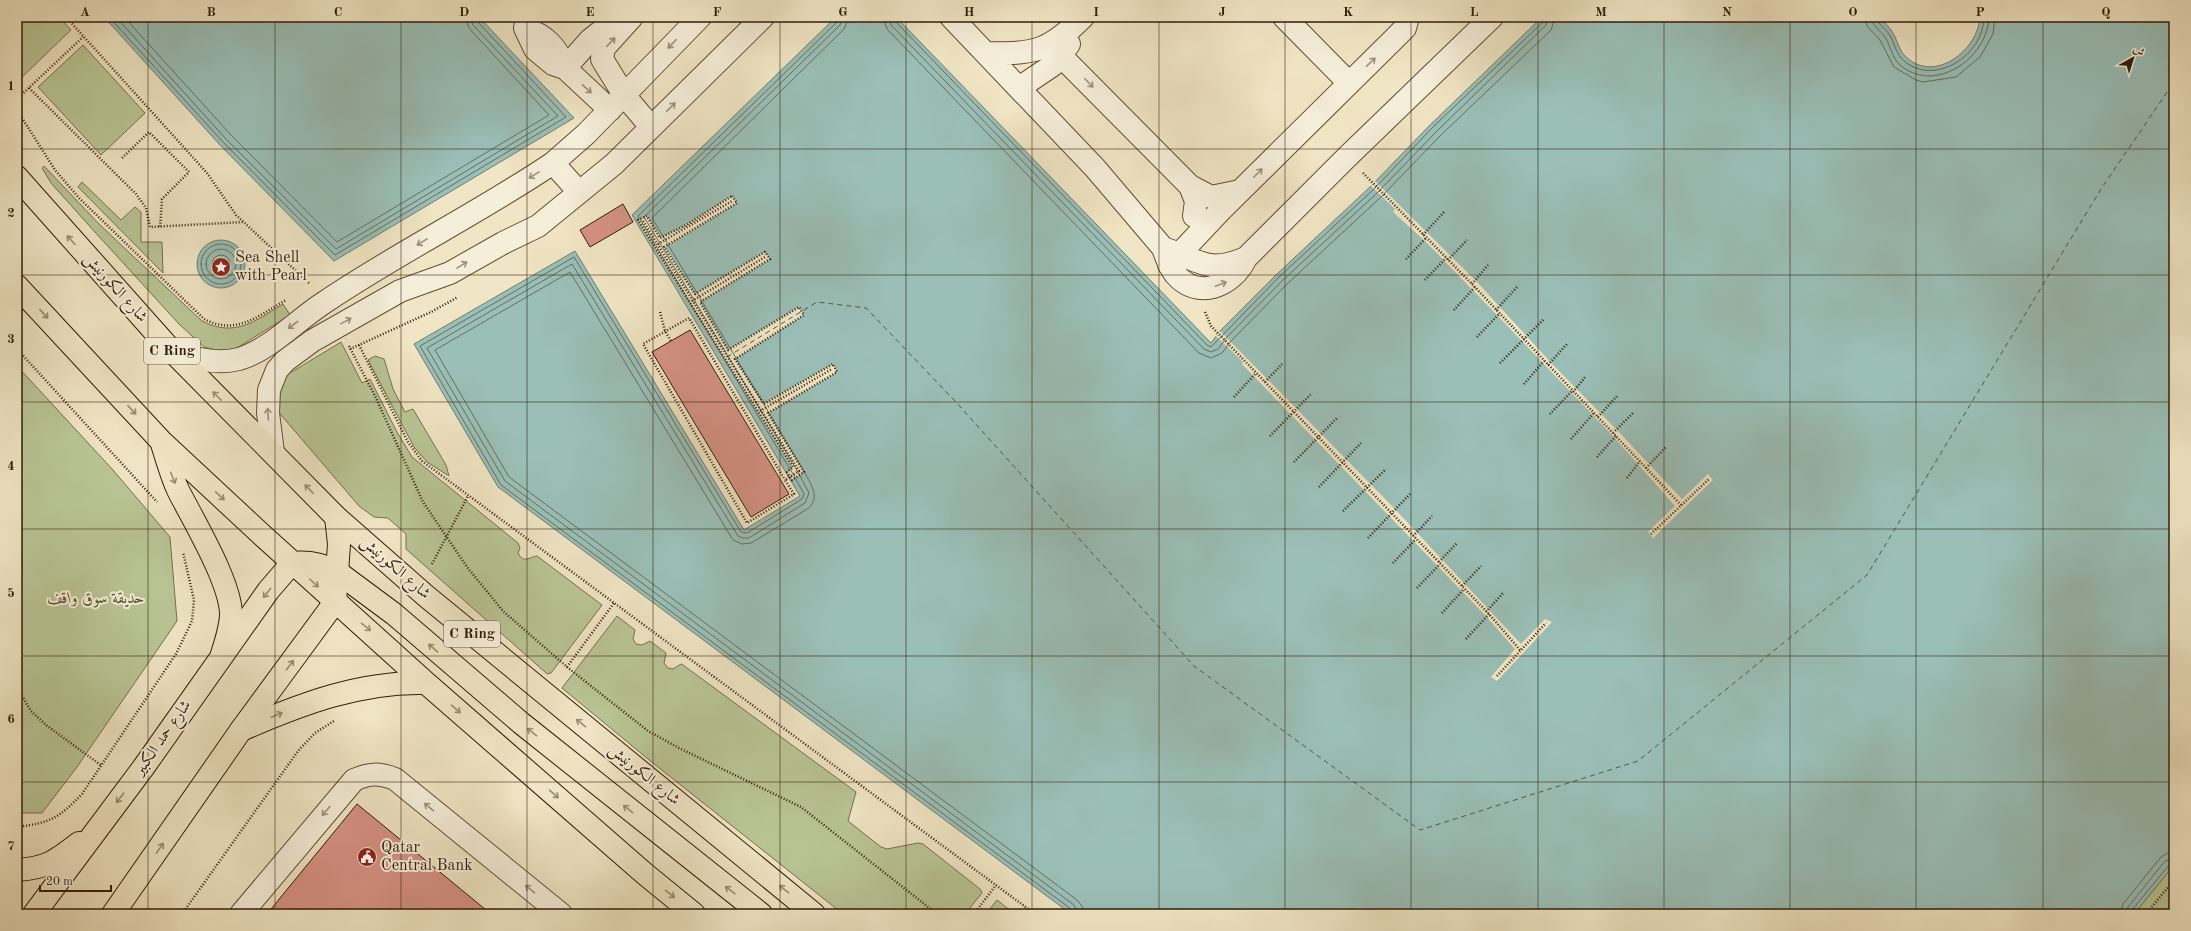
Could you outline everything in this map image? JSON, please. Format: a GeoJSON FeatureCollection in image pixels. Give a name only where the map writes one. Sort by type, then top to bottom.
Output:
{"type":"FeatureCollection","features":[{"type":"Feature","properties":{"kind":"main road","name":"شارع الكورنيش"},"geometry":{"type":"LineString","coordinates":[[17,177],[171,350],[336,517],[438,606],[814,914]]}},
{"type":"Feature","properties":{"kind":"main road"},"geometry":{"type":"LineString","coordinates":[[17,286],[161,441],[292,563],[335,602],[372,632],[426,683],[645,874],[694,914]]}},
{"type":"Feature","properties":{"kind":"main road"},"geometry":{"type":"LineString","coordinates":[[161,441],[178,488],[217,567],[230,601],[230,628],[222,654]]}},
{"type":"Feature","properties":{"kind":"main road"},"geometry":{"type":"LineString","coordinates":[[113,914],[241,730],[335,602],[339,544],[336,517]]}},
{"type":"Feature","properties":{"kind":"main road"},"geometry":{"type":"LineString","coordinates":[[292,563],[316,563],[336,571],[394,614],[521,723],[761,914]]}},
{"type":"Feature","properties":{"kind":"main road","name":"شارع حمد الكبير"},"geometry":{"type":"LineString","coordinates":[[34,914],[98,829],[268,591],[292,563]]}},
{"type":"Feature","properties":{"kind":"main road"},"geometry":{"type":"LineString","coordinates":[[241,730],[291,708],[345,692],[402,682],[426,683]]}},
{"type":"Feature","properties":{"kind":"main road"},"geometry":{"type":"LineString","coordinates":[[17,870],[34,869],[48,865],[98,829]]}},
{"type":"Feature","properties":{"kind":"lane"},"geometry":{"type":"LineString","coordinates":[[564,68],[590,40],[619,17]]}},
{"type":"Feature","properties":{"kind":"lane"},"geometry":{"type":"LineString","coordinates":[[617,102],[604,65],[602,54],[632,17]]}},
{"type":"Feature","properties":{"kind":"lane"},"geometry":{"type":"LineString","coordinates":[[171,350],[187,357],[204,361],[221,361],[251,354],[324,302],[553,163],[586,134],[700,17]]}},
{"type":"Feature","properties":{"kind":"lane"},"geometry":{"type":"LineString","coordinates":[[273,452],[268,413],[269,390],[277,370],[285,361],[312,341],[400,291],[450,273],[503,243],[538,226],[578,192],[610,168],[763,17]]}},
{"type":"Feature","properties":{"kind":"lane"},"geometry":{"type":"LineString","coordinates":[[951,17],[1095,168],[1171,256],[1184,282],[1194,286],[1216,286],[1226,282],[1238,272],[1246,258],[1347,157],[1492,17]]}},
{"type":"Feature","properties":{"kind":"lane"},"geometry":{"type":"LineString","coordinates":[[1284,17],[1349,83]]}},
{"type":"Feature","properties":{"kind":"lane"},"geometry":{"type":"LineString","coordinates":[[1171,256],[1240,191],[1405,28],[1408,17]]}},
{"type":"Feature","properties":{"kind":"lane"},"geometry":{"type":"LineString","coordinates":[[986,53],[1023,53],[1037,50],[1063,35],[1080,20]]}},
{"type":"Feature","properties":{"kind":"lane"},"geometry":{"type":"LineString","coordinates":[[1019,88],[1044,72],[1062,56],[1080,20]]}},
{"type":"Feature","properties":{"kind":"lane"},"geometry":{"type":"LineString","coordinates":[[527,22],[536,32],[554,47],[564,68],[617,102],[651,128]]}},
{"type":"Feature","properties":{"kind":"lane"},"geometry":{"type":"LineString","coordinates":[[1062,56],[1190,186],[1211,197]]}},
{"type":"Feature","properties":{"kind":"lane"},"geometry":{"type":"LineString","coordinates":[[553,163],[578,192]]}},
{"type":"Feature","properties":{"kind":"lane"},"geometry":{"type":"LineString","coordinates":[[1190,186],[1196,202],[1194,216]]}},
{"type":"Feature","properties":{"kind":"lane"},"geometry":{"type":"LineString","coordinates":[[1171,256],[1194,216],[1211,197],[1240,191]]}},
{"type":"Feature","properties":{"kind":"lane"},"geometry":{"type":"LineString","coordinates":[[1171,256],[1201,265],[1212,266],[1224,265],[1246,258]]}},
{"type":"Feature","properties":{"kind":"lane"},"geometry":{"type":"LineString","coordinates":[[241,914],[354,780],[367,774],[382,774],[395,778],[561,914]]}},
{"type":"Feature","properties":{"kind":"path"},"geometry":{"type":"LineString","coordinates":[[66,17],[207,173],[230,208],[311,286],[304,290]]}},
{"type":"Feature","properties":{"kind":"path"},"geometry":{"type":"LineString","coordinates":[[17,99],[83,37]]}},
{"type":"Feature","properties":{"kind":"path"},"geometry":{"type":"LineString","coordinates":[[29,88],[136,194],[146,208],[150,227],[160,228],[244,222]]}},
{"type":"Feature","properties":{"kind":"path"},"geometry":{"type":"LineString","coordinates":[[17,110],[55,170],[79,198],[204,319],[222,326],[239,325],[291,297]]}},
{"type":"Feature","properties":{"kind":"path"},"geometry":{"type":"LineString","coordinates":[[122,158],[149,132],[189,172],[162,199],[160,228]]}},
{"type":"Feature","properties":{"kind":"path"},"geometry":{"type":"LineString","coordinates":[[1347,157],[1475,287],[1681,505]]}},
{"type":"Feature","properties":{"kind":"path"},"geometry":{"type":"LineString","coordinates":[[732,196],[737,204],[664,246],[687,280],[695,294],[765,252],[770,259],[700,302],[728,350],[799,307],[804,315],[735,359],[764,404],[833,364],[837,372],[768,413],[804,472],[792,480],[787,472],[793,467],[638,220],[647,216],[660,238],[688,224],[732,196]]}},
{"type":"Feature","properties":{"kind":"path"},"geometry":{"type":"LineString","coordinates":[[658,244],[732,201]]}},
{"type":"Feature","properties":{"kind":"path"},"geometry":{"type":"LineString","coordinates":[[1423,234],[1444,212]]}},
{"type":"Feature","properties":{"kind":"path"},"geometry":{"type":"LineString","coordinates":[[643,221],[760,411],[799,471],[785,480]]}},
{"type":"Feature","properties":{"kind":"path"},"geometry":{"type":"LineString","coordinates":[[1406,259],[1426,238]]}},
{"type":"Feature","properties":{"kind":"path"},"geometry":{"type":"LineString","coordinates":[[1425,280],[1467,240]]}},
{"type":"Feature","properties":{"kind":"path"},"geometry":{"type":"LineString","coordinates":[[692,301],[765,257]]}},
{"type":"Feature","properties":{"kind":"path"},"geometry":{"type":"LineString","coordinates":[[1472,284],[1488,265]]}},
{"type":"Feature","properties":{"kind":"path"},"geometry":{"type":"LineString","coordinates":[[1194,286],[1211,326],[1489,614],[1520,650]]}},
{"type":"Feature","properties":{"kind":"path"},"geometry":{"type":"LineString","coordinates":[[1454,310],[1475,287]]}},
{"type":"Feature","properties":{"kind":"path"},"geometry":{"type":"LineString","coordinates":[[1496,310],[1517,287]]}},
{"type":"Feature","properties":{"kind":"path"},"geometry":{"type":"LineString","coordinates":[[660,312],[665,331],[671,341]]}},
{"type":"Feature","properties":{"kind":"path"},"geometry":{"type":"LineString","coordinates":[[1477,337],[1500,314]]}},
{"type":"Feature","properties":{"kind":"path"},"geometry":{"type":"LineString","coordinates":[[688,318],[794,494],[747,523],[643,344],[665,331],[688,318]]}},
{"type":"Feature","properties":{"kind":"path"},"geometry":{"type":"LineString","coordinates":[[1500,363],[1525,340],[1544,319]]}},
{"type":"Feature","properties":{"kind":"path"},"geometry":{"type":"LineString","coordinates":[[359,344],[414,452],[422,461],[1035,914]]}},
{"type":"Feature","properties":{"kind":"path"},"geometry":{"type":"LineString","coordinates":[[1548,365],[1567,344]]}},
{"type":"Feature","properties":{"kind":"path"},"geometry":{"type":"LineString","coordinates":[[350,348],[376,398],[423,502],[447,538],[503,611],[567,668],[633,721],[652,734],[801,807],[937,914]]}},
{"type":"Feature","properties":{"kind":"path"},"geometry":{"type":"LineString","coordinates":[[17,349],[157,503]]}},
{"type":"Feature","properties":{"kind":"path"},"geometry":{"type":"LineString","coordinates":[[1524,384],[1544,361]]}},
{"type":"Feature","properties":{"kind":"path"},"geometry":{"type":"LineString","coordinates":[[1265,382],[1282,364]]}},
{"type":"Feature","properties":{"kind":"path"},"geometry":{"type":"LineString","coordinates":[[760,411],[832,369]]}},
{"type":"Feature","properties":{"kind":"path"},"geometry":{"type":"LineString","coordinates":[[1234,397],[1256,373]]}},
{"type":"Feature","properties":{"kind":"path"},"geometry":{"type":"LineString","coordinates":[[1550,414],[1586,376]]}},
{"type":"Feature","properties":{"kind":"path"},"geometry":{"type":"LineString","coordinates":[[1270,436],[1312,393]]}},
{"type":"Feature","properties":{"kind":"path"},"geometry":{"type":"LineString","coordinates":[[1598,417],[1616,396]]}},
{"type":"Feature","properties":{"kind":"path"},"geometry":{"type":"LineString","coordinates":[[1597,457],[1634,412]]}},
{"type":"Feature","properties":{"kind":"path"},"geometry":{"type":"LineString","coordinates":[[1571,439],[1594,414]]}},
{"type":"Feature","properties":{"kind":"path"},"geometry":{"type":"LineString","coordinates":[[1294,462],[1337,418]]}},
{"type":"Feature","properties":{"kind":"path"},"geometry":{"type":"LineString","coordinates":[[1319,486],[1361,443]]}},
{"type":"Feature","properties":{"kind":"path"},"geometry":{"type":"LineString","coordinates":[[1646,468],[1666,447]]}},
{"type":"Feature","properties":{"kind":"path"},"geometry":{"type":"LineString","coordinates":[[1627,478],[1640,461]]}},
{"type":"Feature","properties":{"kind":"path"},"geometry":{"type":"LineString","coordinates":[[1344,511],[1386,469]]}},
{"type":"Feature","properties":{"kind":"path"},"geometry":{"type":"LineString","coordinates":[[1650,534],[1708,479]]}},
{"type":"Feature","properties":{"kind":"path"},"geometry":{"type":"LineString","coordinates":[[1368,538],[1410,494]]}},
{"type":"Feature","properties":{"kind":"path"},"geometry":{"type":"LineString","coordinates":[[432,564],[468,496]]}},
{"type":"Feature","properties":{"kind":"path"},"geometry":{"type":"LineString","coordinates":[[1413,536],[1432,516]]}},
{"type":"Feature","properties":{"kind":"path"},"geometry":{"type":"LineString","coordinates":[[17,536],[21,548],[22,569],[17,590]]}},
{"type":"Feature","properties":{"kind":"path"},"geometry":{"type":"LineString","coordinates":[[1393,563],[1416,539]]}},
{"type":"Feature","properties":{"kind":"path"},"geometry":{"type":"LineString","coordinates":[[1417,588],[1456,543]]}},
{"type":"Feature","properties":{"kind":"path"},"geometry":{"type":"LineString","coordinates":[[17,827],[38,825],[64,814],[82,794],[102,766],[176,654],[192,621],[194,600],[182,550]]}},
{"type":"Feature","properties":{"kind":"path"},"geometry":{"type":"LineString","coordinates":[[1442,613],[1481,566]]}},
{"type":"Feature","properties":{"kind":"path"},"geometry":{"type":"LineString","coordinates":[[1486,612],[1504,592]]}},
{"type":"Feature","properties":{"kind":"path"},"geometry":{"type":"LineString","coordinates":[[567,668],[614,603]]}},
{"type":"Feature","properties":{"kind":"path"},"geometry":{"type":"LineString","coordinates":[[1466,639],[1489,614]]}},
{"type":"Feature","properties":{"kind":"path"},"geometry":{"type":"LineString","coordinates":[[1497,676],[1546,623]]}},
{"type":"Feature","properties":{"kind":"path"},"geometry":{"type":"LineString","coordinates":[[17,688],[31,711],[46,725],[102,766]]}},
{"type":"Feature","properties":{"kind":"path"},"geometry":{"type":"LineString","coordinates":[[182,914],[298,751],[315,733],[336,720]]}},
{"type":"Feature","properties":{"kind":"path"},"geometry":{"type":"LineString","coordinates":[[2146,914],[2174,880]]}},
{"type":"Feature","properties":{"kind":"path"},"geometry":{"type":"LineString","coordinates":[[974,914],[996,885]]}},
{"type":"Feature","properties":{"kind":"green space"},"geometry":{"type":"Polygon","coordinates":[[[17,17],[59,17],[71,30],[17,82],[17,17]]]}},
{"type":"Feature","properties":{"kind":"green space"},"geometry":{"type":"Polygon","coordinates":[[[83,45],[145,113],[101,155],[38,87],[83,45]]]}},
{"type":"Feature","properties":{"kind":"green space"},"geometry":{"type":"Polygon","coordinates":[[[44,166],[99,224],[202,321],[214,326],[235,328],[254,321],[283,304],[290,315],[237,348],[221,351],[204,347],[179,324],[51,183],[42,168],[44,166]]]}},
{"type":"Feature","properties":{"kind":"green space"},"geometry":{"type":"Polygon","coordinates":[[[82,182],[121,220],[135,207],[141,212],[141,242],[162,242],[163,273],[78,187],[82,182]]]}},
{"type":"Feature","properties":{"kind":"green space"},"geometry":{"type":"Polygon","coordinates":[[[341,342],[362,383],[370,379],[397,432],[412,457],[518,543],[520,548],[518,553],[522,558],[527,559],[537,556],[602,605],[551,673],[547,674],[406,549],[406,534],[388,518],[374,517],[359,506],[281,415],[275,405],[277,381],[341,342]]]}},
{"type":"Feature","properties":{"kind":"green space"},"geometry":{"type":"Polygon","coordinates":[[[375,356],[384,359],[393,389],[405,412],[413,409],[446,465],[449,476],[427,462],[414,447],[368,360],[375,356]]]}},
{"type":"Feature","properties":{"kind":"green space","name":"حديقة سوق واقف"},"geometry":{"type":"Polygon","coordinates":[[[17,366],[113,470],[170,537],[177,621],[77,767],[42,813],[17,813],[17,366]]]}},
{"type":"Feature","properties":{"kind":"green space"},"geometry":{"type":"Polygon","coordinates":[[[617,616],[635,630],[633,639],[636,644],[642,645],[650,641],[666,653],[664,663],[668,668],[673,669],[681,664],[683,665],[856,792],[848,821],[881,847],[887,849],[918,843],[923,844],[980,889],[982,893],[965,914],[843,914],[648,759],[562,688],[617,616]]]}},
{"type":"Feature","properties":{"kind":"green space"},"geometry":{"type":"Polygon","coordinates":[[[2174,865],[2174,914],[2134,914],[2174,865]]]}},
{"type":"Feature","properties":{"kind":"green space"},"geometry":{"type":"Polygon","coordinates":[[[997,900],[1015,914],[986,914],[997,900]]]}},
{"type":"Feature","properties":{"kind":"water"},"geometry":{"type":"Polygon","coordinates":[[[104,17],[479,17],[574,118],[334,261],[220,145],[104,17]]]}},
{"type":"Feature","properties":{"kind":"water"},"geometry":{"type":"Polygon","coordinates":[[[836,17],[896,17],[1211,343],[1220,331],[1277,274],[1371,186],[1429,126],[1542,17],[1879,17],[1892,31],[1900,49],[1906,57],[1917,64],[1930,67],[1942,65],[1953,60],[1963,51],[1972,41],[1980,17],[2174,17],[2174,865],[2134,914],[1071,914],[498,487],[414,344],[575,251],[744,530],[800,496],[632,215],[836,17]]]}},
{"type":"Feature","properties":{"kind":"water"},"geometry":{"type":"Polygon","coordinates":[[[216,240],[226,240],[235,244],[241,250],[244,255],[244,273],[235,284],[226,288],[216,288],[207,284],[201,278],[197,269],[197,259],[201,250],[207,244],[216,240]]]}},
{"type":"Feature","properties":{"kind":"pier"},"geometry":{"type":"Polygon","coordinates":[[[1375,181],[1477,282],[1553,365],[1682,499],[1708,474],[1713,480],[1653,538],[1648,532],[1675,506],[1613,436],[1496,314],[1426,242],[1393,212],[1395,209],[1371,186],[1375,181]]]}},
{"type":"Feature","properties":{"kind":"pier"},"geometry":{"type":"Polygon","coordinates":[[[732,196],[737,203],[665,247],[695,294],[765,252],[770,259],[700,302],[728,350],[799,307],[804,315],[735,359],[763,404],[833,364],[837,372],[768,413],[804,472],[792,480],[787,472],[793,467],[638,220],[647,216],[661,238],[688,224],[732,196]]]}},
{"type":"Feature","properties":{"kind":"pier"},"geometry":{"type":"Polygon","coordinates":[[[1220,331],[1394,508],[1521,644],[1545,619],[1552,622],[1497,681],[1491,677],[1515,649],[1485,615],[1242,364],[1243,362],[1216,336],[1220,331]]]}},
{"type":"Feature","properties":{"kind":"building"},"geometry":{"type":"Polygon","coordinates":[[[623,204],[633,222],[590,247],[580,230],[623,204]]]}},
{"type":"Feature","properties":{"kind":"building"},"geometry":{"type":"Polygon","coordinates":[[[690,330],[789,494],[751,517],[652,352],[690,330]]]}},
{"type":"Feature","properties":{"kind":"building","name":"Qatar Central Bank"},"geometry":{"type":"Polygon","coordinates":[[[357,804],[491,914],[267,914],[357,804]]]}},
{"type":"Feature","properties":{"kind":"ferry route"},"geometry":{"type":"LineString","coordinates":[[727,357],[817,302],[866,308],[954,400],[1194,666],[1420,830],[1638,761],[1867,575],[2101,189],[2174,82]]}},
{"type":"Feature","properties":{"kind":"place","name":"Sea Shell with Pearl"},"geometry":{"type":"Point","coordinates":[221,267]}},
{"type":"Feature","properties":{"kind":"place","name":"Qatar Central Bank"},"geometry":{"type":"Point","coordinates":[367,857]}}]}
